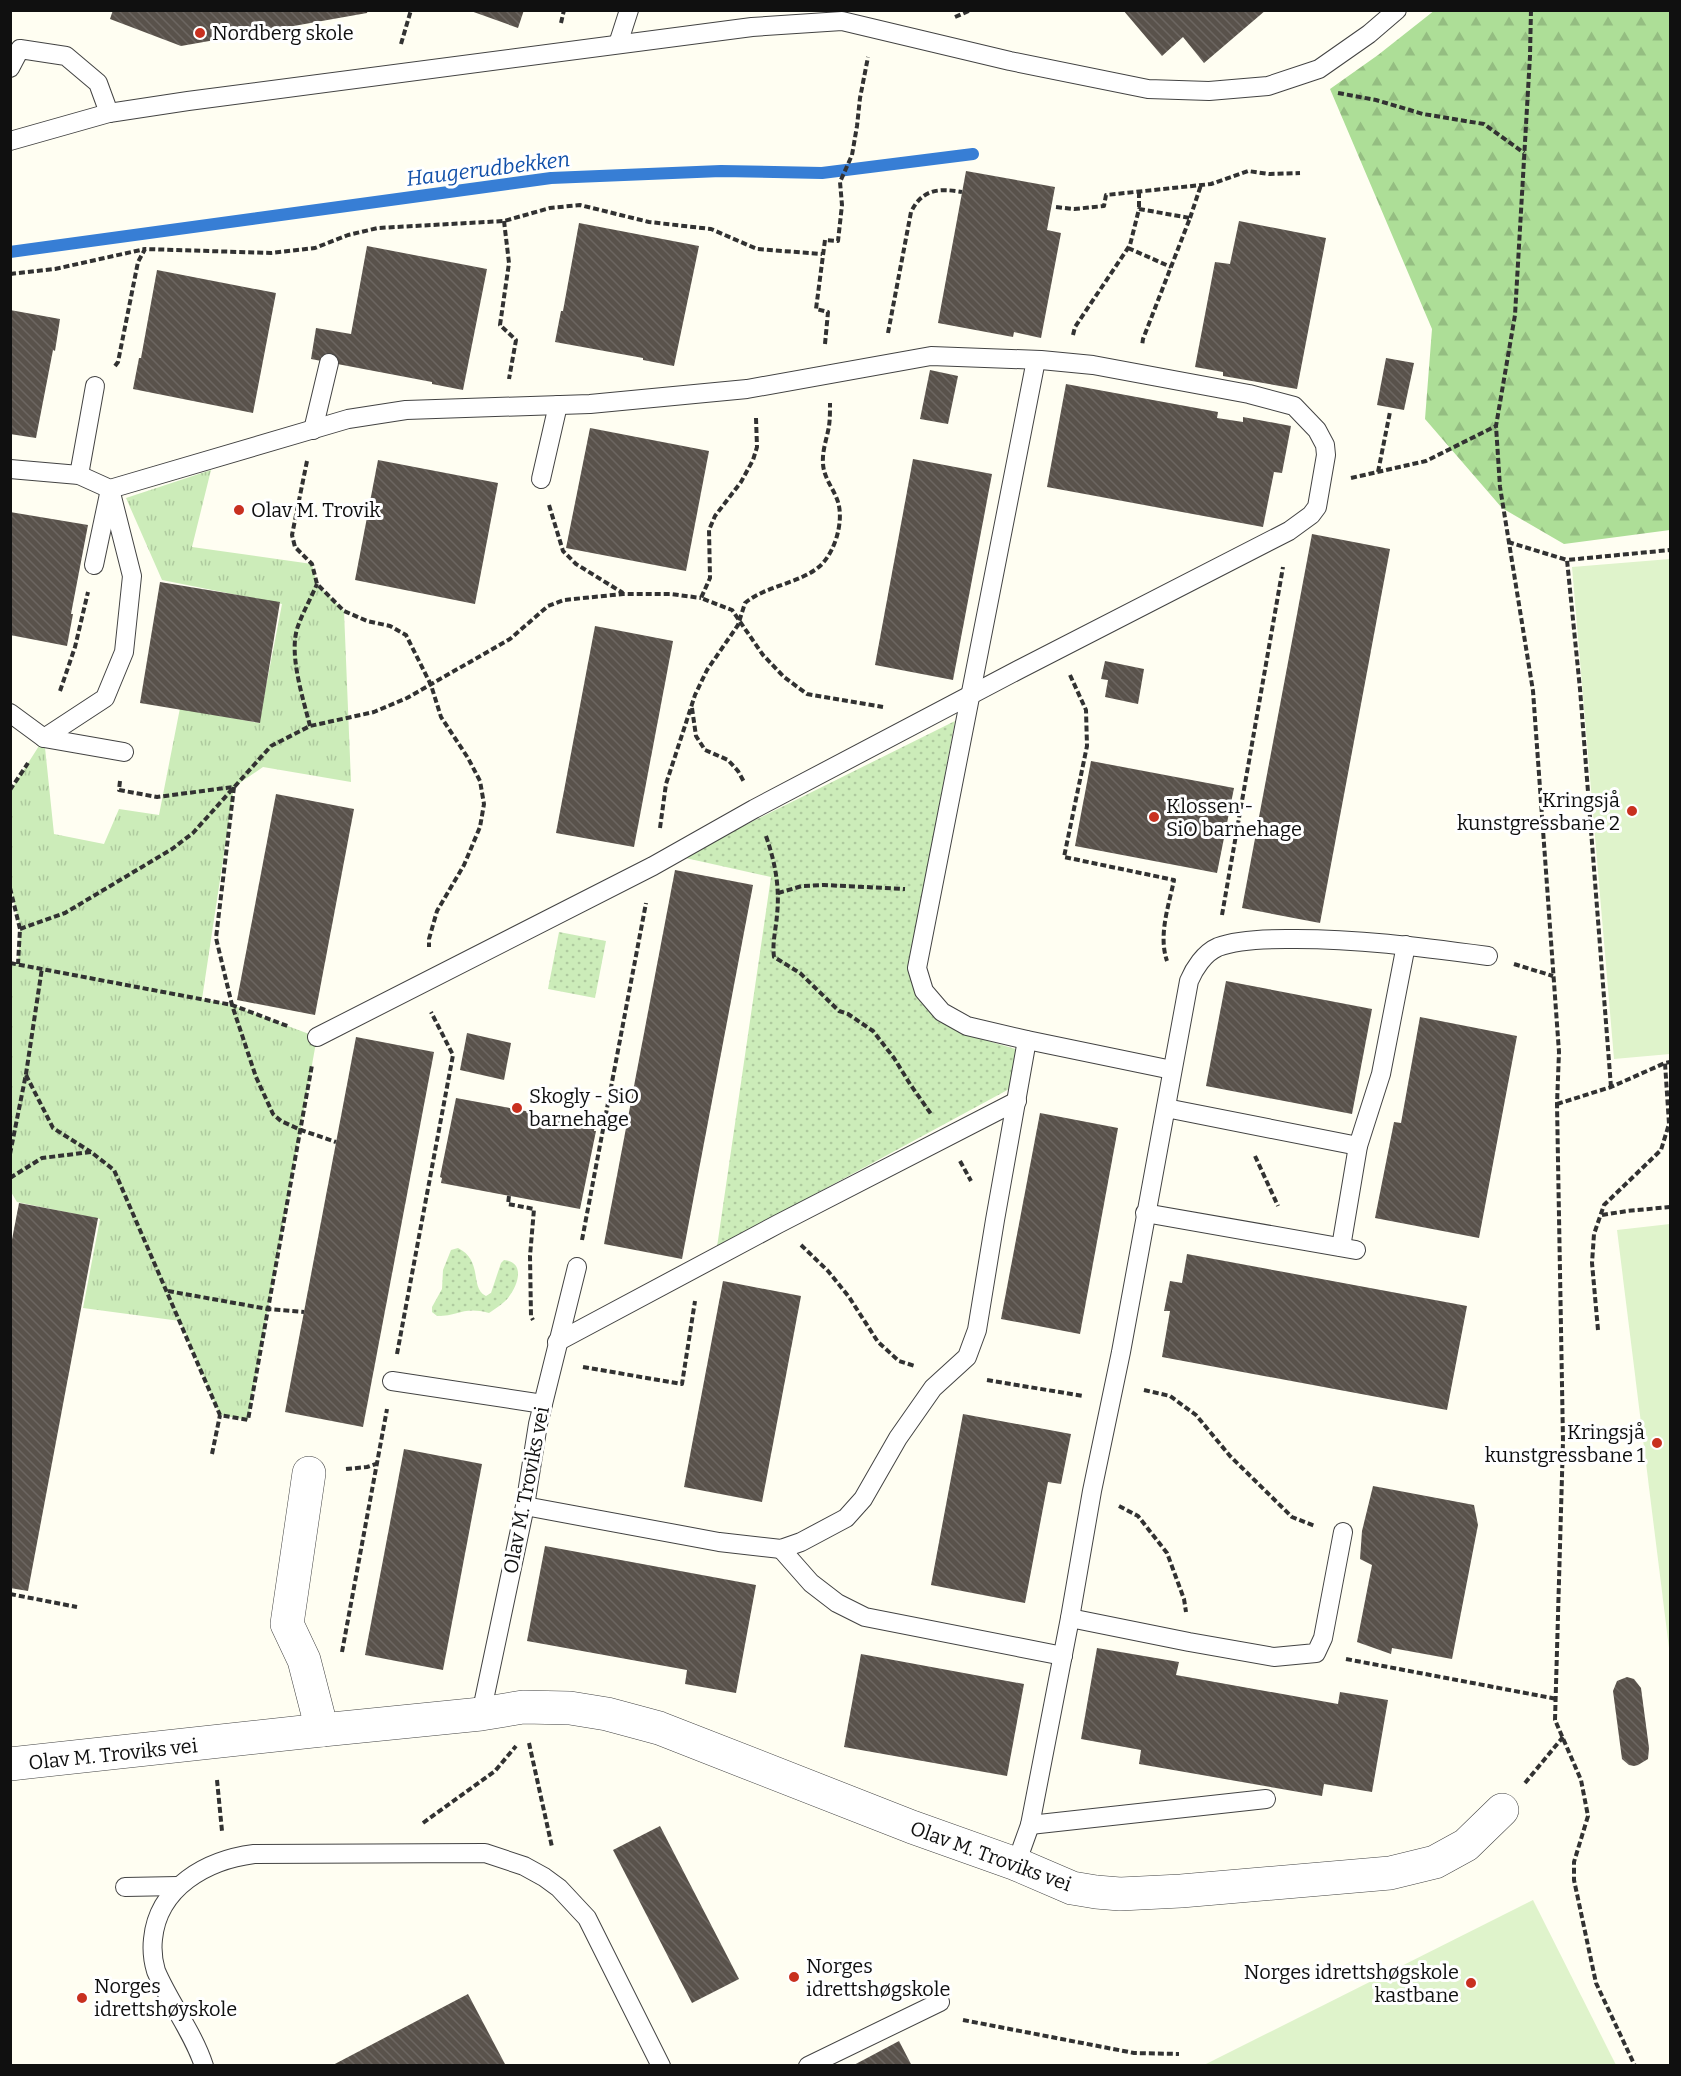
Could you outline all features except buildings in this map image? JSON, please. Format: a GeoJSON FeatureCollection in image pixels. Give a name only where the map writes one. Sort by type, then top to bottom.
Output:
{"type":"FeatureCollection","features":[{"type":"Feature","properties":{"kind":"street"},"geometry":{"type":"LineString","coordinates":[[309,1473],[287,1624],[304,1660],[322,1730]]}},
{"type":"Feature","properties":{"kind":"street","name":"Olav M. Troviks vei"},"geometry":{"type":"LineString","coordinates":[[10,1764],[481,1714],[524,1707],[570,1707],[659,1728],[912,1827],[1016,1864],[1072,1888],[1120,1894],[1390,1873],[1435,1862],[1466,1845],[1502,1810]]}},
{"type":"Feature","properties":{"kind":"lane"},"geometry":{"type":"LineString","coordinates":[[618,44],[629,10]]}},
{"type":"Feature","properties":{"kind":"lane"},"geometry":{"type":"LineString","coordinates":[[10,141],[109,113],[188,101],[847,16],[875,28],[1010,61],[1148,88],[1209,91],[1268,86],[1319,69],[1369,34],[1397,10]]}},
{"type":"Feature","properties":{"kind":"lane"},"geometry":{"type":"LineString","coordinates":[[10,68],[20,49],[66,56],[98,83],[109,113]]}},
{"type":"Feature","properties":{"kind":"lane"},"geometry":{"type":"LineString","coordinates":[[10,470],[79,475],[110,489],[348,419],[383,413],[406,410],[590,404],[747,389],[931,356],[1036,360],[1093,365],[1249,394],[1294,406],[1317,430],[1325,445],[1326,456],[1317,507],[1311,515],[1289,531],[754,809],[653,866],[317,1037]]}},
{"type":"Feature","properties":{"kind":"lane"},"geometry":{"type":"LineString","coordinates":[[1036,360],[917,968],[924,991],[942,1012],[967,1026],[1172,1070]]}},
{"type":"Feature","properties":{"kind":"lane"},"geometry":{"type":"LineString","coordinates":[[313,430],[329,363]]}},
{"type":"Feature","properties":{"kind":"lane"},"geometry":{"type":"LineString","coordinates":[[79,475],[95,386]]}},
{"type":"Feature","properties":{"kind":"lane"},"geometry":{"type":"LineString","coordinates":[[541,479],[558,405]]}},
{"type":"Feature","properties":{"kind":"lane"},"geometry":{"type":"LineString","coordinates":[[94,565],[110,489]]}},
{"type":"Feature","properties":{"kind":"lane"},"geometry":{"type":"LineString","coordinates":[[44,738],[105,698],[124,652],[132,576],[110,489]]}},
{"type":"Feature","properties":{"kind":"lane"},"geometry":{"type":"LineString","coordinates":[[10,713],[44,738],[124,752]]}},
{"type":"Feature","properties":{"kind":"lane"},"geometry":{"type":"LineString","coordinates":[[1016,1864],[1030,1825],[1063,1656],[1188,981],[1196,966],[1217,947],[1259,940],[1326,938],[1406,945],[1488,956]]}},
{"type":"Feature","properties":{"kind":"lane"},"geometry":{"type":"LineString","coordinates":[[1145,1214],[1349,1248],[1358,1146],[1381,1074],[1406,945]]}},
{"type":"Feature","properties":{"kind":"lane"},"geometry":{"type":"LineString","coordinates":[[525,1506],[719,1542],[781,1549],[801,1542],[846,1518],[863,1499],[898,1437],[933,1388],[967,1357],[977,1330],[994,1220],[1027,1040]]}},
{"type":"Feature","properties":{"kind":"lane"},"geometry":{"type":"LineString","coordinates":[[557,1342],[778,1224],[1017,1101]]}},
{"type":"Feature","properties":{"kind":"lane"},"geometry":{"type":"LineString","coordinates":[[1166,1108],[1358,1146]]}},
{"type":"Feature","properties":{"kind":"lane","name":"Olav M. Troviks vei"},"geometry":{"type":"LineString","coordinates":[[481,1714],[525,1506],[543,1404],[577,1267]]}},
{"type":"Feature","properties":{"kind":"lane"},"geometry":{"type":"LineString","coordinates":[[392,1382],[543,1404]]}},
{"type":"Feature","properties":{"kind":"lane"},"geometry":{"type":"LineString","coordinates":[[1070,1618],[1274,1657],[1316,1653],[1323,1638],[1343,1532]]}},
{"type":"Feature","properties":{"kind":"lane"},"geometry":{"type":"LineString","coordinates":[[781,1549],[820,1590],[837,1603],[865,1617],[1063,1656]]}},
{"type":"Feature","properties":{"kind":"lane"},"geometry":{"type":"LineString","coordinates":[[1030,1825],[1266,1799]]}},
{"type":"Feature","properties":{"kind":"lane"},"geometry":{"type":"LineString","coordinates":[[204,2066],[199,2050],[155,1969],[152,1946],[154,1926],[164,1902],[178,1886],[214,1863],[254,1854],[485,1853],[524,1866],[544,1877],[559,1888],[586,1918],[661,2066]]}},
{"type":"Feature","properties":{"kind":"lane"},"geometry":{"type":"LineString","coordinates":[[125,1887],[178,1886]]}},
{"type":"Feature","properties":{"kind":"lane"},"geometry":{"type":"LineString","coordinates":[[808,2066],[940,2002]]}},
{"type":"Feature","properties":{"kind":"path"},"geometry":{"type":"LineString","coordinates":[[1531,10],[1515,315],[1496,426],[1500,487],[1533,691],[1558,1052],[1563,1441],[1556,1720],[1581,1780],[1588,1816],[1574,1862],[1574,1880],[1596,1983],[1635,2066]]}},
{"type":"Feature","properties":{"kind":"path"},"geometry":{"type":"LineString","coordinates":[[825,355],[828,312],[816,309],[822,254],[825,240],[838,241],[842,205],[840,182],[852,152],[865,68],[875,28]]}},
{"type":"Feature","properties":{"kind":"path"},"geometry":{"type":"LineString","coordinates":[[1292,78],[1311,88],[1376,100],[1423,114],[1484,124],[1524,154]]}},
{"type":"Feature","properties":{"kind":"path"},"geometry":{"type":"LineString","coordinates":[[1056,207],[1074,210],[1104,206],[1106,195],[1211,184],[1248,171],[1269,174],[1300,172]]}},
{"type":"Feature","properties":{"kind":"path"},"geometry":{"type":"LineString","coordinates":[[1143,339],[1202,185]]}},
{"type":"Feature","properties":{"kind":"path"},"geometry":{"type":"LineString","coordinates":[[882,365],[911,212],[917,200],[932,192],[947,189],[962,192]]}},
{"type":"Feature","properties":{"kind":"path"},"geometry":{"type":"LineString","coordinates":[[1075,327],[1128,248],[1139,209],[1139,192]]}},
{"type":"Feature","properties":{"kind":"path"},"geometry":{"type":"LineString","coordinates":[[10,274],[55,269],[146,249],[271,253],[315,248],[348,235],[378,228],[504,221],[550,208],[580,205],[649,222],[711,229],[757,249],[822,254]]}},
{"type":"Feature","properties":{"kind":"path"},"geometry":{"type":"LineString","coordinates":[[1139,209],[1190,218]]}},
{"type":"Feature","properties":{"kind":"path"},"geometry":{"type":"LineString","coordinates":[[504,221],[509,263],[500,325],[516,340],[504,406]]}},
{"type":"Feature","properties":{"kind":"path"},"geometry":{"type":"LineString","coordinates":[[1128,248],[1171,267]]}},
{"type":"Feature","properties":{"kind":"path"},"geometry":{"type":"LineString","coordinates":[[95,386],[118,362],[138,262],[146,249]]}},
{"type":"Feature","properties":{"kind":"path"},"geometry":{"type":"LineString","coordinates":[[577,1267],[658,846],[666,784],[692,706],[707,670],[738,625],[745,603],[754,595],[808,574],[821,565],[833,548],[840,522],[838,502],[828,482],[823,463],[829,425],[830,385],[823,375]]}},
{"type":"Feature","properties":{"kind":"path"},"geometry":{"type":"LineString","coordinates":[[700,598],[710,578],[709,530],[715,516],[741,482],[757,447],[756,421],[747,389]]}},
{"type":"Feature","properties":{"kind":"path"},"geometry":{"type":"LineString","coordinates":[[1378,472],[1390,412]]}},
{"type":"Feature","properties":{"kind":"path"},"geometry":{"type":"LineString","coordinates":[[1322,485],[1426,461],[1496,426]]}},
{"type":"Feature","properties":{"kind":"path"},"geometry":{"type":"LineString","coordinates":[[313,430],[292,535],[295,547],[312,564],[317,584],[344,611],[367,621],[390,626],[406,635],[431,685],[441,717],[480,781],[484,804],[480,827],[464,865],[437,911],[429,939],[429,953],[417,985],[453,1055],[342,1646],[342,1658]]}},
{"type":"Feature","properties":{"kind":"path"},"geometry":{"type":"LineString","coordinates":[[541,479],[563,551],[576,564],[623,594]]}},
{"type":"Feature","properties":{"kind":"path"},"geometry":{"type":"LineString","coordinates":[[1217,947],[1289,531]]}},
{"type":"Feature","properties":{"kind":"path"},"geometry":{"type":"LineString","coordinates":[[1508,542],[1567,560],[1671,550]]}},
{"type":"Feature","properties":{"kind":"path"},"geometry":{"type":"LineString","coordinates":[[1567,560],[1580,689],[1611,1087]]}},
{"type":"Feature","properties":{"kind":"path"},"geometry":{"type":"LineString","coordinates":[[44,738],[75,647],[94,565]]}},
{"type":"Feature","properties":{"kind":"path"},"geometry":{"type":"LineString","coordinates":[[309,726],[296,661],[295,641],[297,627],[317,584]]}},
{"type":"Feature","properties":{"kind":"path"},"geometry":{"type":"LineString","coordinates":[[20,929],[65,913],[172,849],[193,832],[271,746],[309,726],[374,712],[407,698],[510,639],[548,606],[564,600],[623,594],[671,594],[700,598],[732,610],[740,618],[746,632],[763,655],[784,677],[807,694],[932,717]]}},
{"type":"Feature","properties":{"kind":"path"},"geometry":{"type":"LineString","coordinates":[[1058,651],[1086,710],[1087,746],[1064,857],[1174,880],[1165,924],[1164,952],[1185,1003]]}},
{"type":"Feature","properties":{"kind":"path"},"geometry":{"type":"LineString","coordinates":[[692,706],[696,736],[705,750],[728,760],[738,771],[765,833],[778,884],[774,957],[800,973],[839,1011],[848,1014],[873,1031],[894,1058],[946,1138],[994,1220]]}},
{"type":"Feature","properties":{"kind":"path"},"geometry":{"type":"LineString","coordinates":[[124,752],[119,790],[157,797],[234,787]]}},
{"type":"Feature","properties":{"kind":"path"},"geometry":{"type":"LineString","coordinates":[[234,787],[216,938],[232,1005],[264,1097],[273,1114],[281,1121],[301,1131],[336,1142]]}},
{"type":"Feature","properties":{"kind":"path"},"geometry":{"type":"LineString","coordinates":[[778,893],[802,886],[824,885],[932,890]]}},
{"type":"Feature","properties":{"kind":"path"},"geometry":{"type":"LineString","coordinates":[[10,888],[20,929],[18,964]]}},
{"type":"Feature","properties":{"kind":"path"},"geometry":{"type":"LineString","coordinates":[[1488,956],[1553,976]]}},
{"type":"Feature","properties":{"kind":"path"},"geometry":{"type":"LineString","coordinates":[[10,963],[232,1005],[317,1037],[248,1420],[220,1415]]}},
{"type":"Feature","properties":{"kind":"path"},"geometry":{"type":"LineString","coordinates":[[10,1154],[26,1074],[42,968]]}},
{"type":"Feature","properties":{"kind":"path"},"geometry":{"type":"LineString","coordinates":[[1557,1104],[1611,1087],[1668,1063],[1670,1124],[1661,1150],[1604,1205],[1594,1234],[1592,1263],[1598,1330]]}},
{"type":"Feature","properties":{"kind":"path"},"geometry":{"type":"LineString","coordinates":[[26,1074],[53,1128],[114,1170],[220,1415],[212,1454]]}},
{"type":"Feature","properties":{"kind":"path"},"geometry":{"type":"LineString","coordinates":[[1240,1123],[1293,1239]]}},
{"type":"Feature","properties":{"kind":"path"},"geometry":{"type":"LineString","coordinates":[[10,1178],[42,1158],[91,1152]]}},
{"type":"Feature","properties":{"kind":"path"},"geometry":{"type":"LineString","coordinates":[[509,1196],[508,1204],[534,1209],[530,1256],[531,1316],[553,1362],[681,1384],[701,1265]]}},
{"type":"Feature","properties":{"kind":"path"},"geometry":{"type":"LineString","coordinates":[[1602,1215],[1671,1207]]}},
{"type":"Feature","properties":{"kind":"path"},"geometry":{"type":"LineString","coordinates":[[778,1224],[828,1271],[849,1297],[878,1342],[898,1361],[933,1371],[1110,1401]]}},
{"type":"Feature","properties":{"kind":"path"},"geometry":{"type":"LineString","coordinates":[[167,1291],[268,1309],[304,1312]]}},
{"type":"Feature","properties":{"kind":"path"},"geometry":{"type":"LineString","coordinates":[[1114,1383],[1170,1396],[1196,1415],[1230,1456],[1292,1516],[1311,1525],[1343,1532]]}},
{"type":"Feature","properties":{"kind":"path"},"geometry":{"type":"LineString","coordinates":[[1092,1491],[1138,1516],[1167,1553],[1184,1599],[1189,1642]]}},
{"type":"Feature","properties":{"kind":"path"},"geometry":{"type":"LineString","coordinates":[[10,1594],[77,1607]]}},
{"type":"Feature","properties":{"kind":"path"},"geometry":{"type":"LineString","coordinates":[[1316,1653],[1557,1699]]}},
{"type":"Feature","properties":{"kind":"path"},"geometry":{"type":"LineString","coordinates":[[1502,1810],[1563,1737]]}},
{"type":"Feature","properties":{"kind":"path"},"geometry":{"type":"LineString","coordinates":[[416,1829],[495,1771],[520,1740]]}},
{"type":"Feature","properties":{"kind":"path"},"geometry":{"type":"LineString","coordinates":[[529,1742],[552,1843],[552,1852]]}},
{"type":"Feature","properties":{"kind":"path"},"geometry":{"type":"LineString","coordinates":[[217,1780],[222,1832]]}},
{"type":"Feature","properties":{"kind":"path"},"geometry":{"type":"LineString","coordinates":[[922,2010],[1134,2053],[1179,2054]]}},
{"type":"Feature","properties":{"kind":"green space"},"geometry":{"type":"Polygon","coordinates":[[[1435,10],[1670,11],[1670,530],[1564,544],[1502,508],[1425,419],[1432,329],[1330,89],[1435,10]]]}},
{"type":"Feature","properties":{"kind":"green space"},"geometry":{"type":"Polygon","coordinates":[[[211,470],[192,547],[312,564],[317,584],[344,611],[351,782],[263,767],[234,787],[202,999],[232,1005],[317,1037],[248,1420],[220,1415],[180,1321],[83,1308],[100,1219],[17,1202],[11,1192],[10,963],[18,964],[20,929],[11,888],[11,790],[44,738],[54,834],[104,844],[119,809],[159,815],[180,708],[259,723],[282,604],[162,580],[126,498],[211,470]]]}},
{"type":"Feature","properties":{"kind":"green space","name":"Kringsjå kunstgressbane 2"},"geometry":{"type":"Polygon","coordinates":[[[1670,559],[1670,1054],[1614,1059],[1572,567],[1670,559]]]}},
{"type":"Feature","properties":{"kind":"green space"},"geometry":{"type":"Polygon","coordinates":[[[955,721],[909,965],[916,997],[938,1021],[971,1036],[1019,1050],[1013,1087],[717,1247],[771,877],[681,857],[955,721]]]}},
{"type":"Feature","properties":{"kind":"green space"},"geometry":{"type":"Polygon","coordinates":[[[559,932],[606,941],[595,998],[548,989],[559,932]]]}},
{"type":"Feature","properties":{"kind":"green space","name":"Kringsjå kunstgressbane 1"},"geometry":{"type":"Polygon","coordinates":[[[1670,1224],[1670,1656],[1617,1230],[1670,1224]]]}},
{"type":"Feature","properties":{"kind":"green space"},"geometry":{"type":"Polygon","coordinates":[[[458,1248],[471,1260],[478,1287],[486,1296],[491,1293],[504,1260],[511,1262],[518,1270],[517,1281],[512,1293],[489,1313],[467,1311],[437,1316],[432,1312],[432,1307],[442,1289],[443,1270],[451,1250],[458,1248]]]}},
{"type":"Feature","properties":{"kind":"green space","name":"Norges idrettshøgskole kastbane"},"geometry":{"type":"Polygon","coordinates":[[[1533,1900],[1616,2065],[1204,2065],[1533,1900]]]}},
{"type":"Feature","properties":{"kind":"waterway","name":"Haugerudbekken"},"geometry":{"type":"LineString","coordinates":[[10,252],[551,178],[721,171],[822,173],[973,154]]}},
{"type":"Feature","properties":{"kind":"place","name":"Nordberg skole"},"geometry":{"type":"Point","coordinates":[200,33]}},
{"type":"Feature","properties":{"kind":"place","name":"Olav M. Trovik"},"geometry":{"type":"Point","coordinates":[239,510]}},
{"type":"Feature","properties":{"kind":"place","name":"Kringsjå kunstgressbane 2"},"geometry":{"type":"Point","coordinates":[1632,811]}},
{"type":"Feature","properties":{"kind":"place","name":"Klossen - SiO barnehage"},"geometry":{"type":"Point","coordinates":[1154,817]}},
{"type":"Feature","properties":{"kind":"place","name":"Skogly - SiO barnehage"},"geometry":{"type":"Point","coordinates":[517,1108]}},
{"type":"Feature","properties":{"kind":"place","name":"Kringsjå kunstgressbane 1"},"geometry":{"type":"Point","coordinates":[1657,1443]}},
{"type":"Feature","properties":{"kind":"place","name":"Norges idrettshøgskole"},"geometry":{"type":"Point","coordinates":[794,1977]}},
{"type":"Feature","properties":{"kind":"place","name":"Norges idrettshøgskole kastbane"},"geometry":{"type":"Point","coordinates":[1471,1983]}},
{"type":"Feature","properties":{"kind":"place","name":"Norges idrettshøyskole"},"geometry":{"type":"Point","coordinates":[82,1998]}}]}
